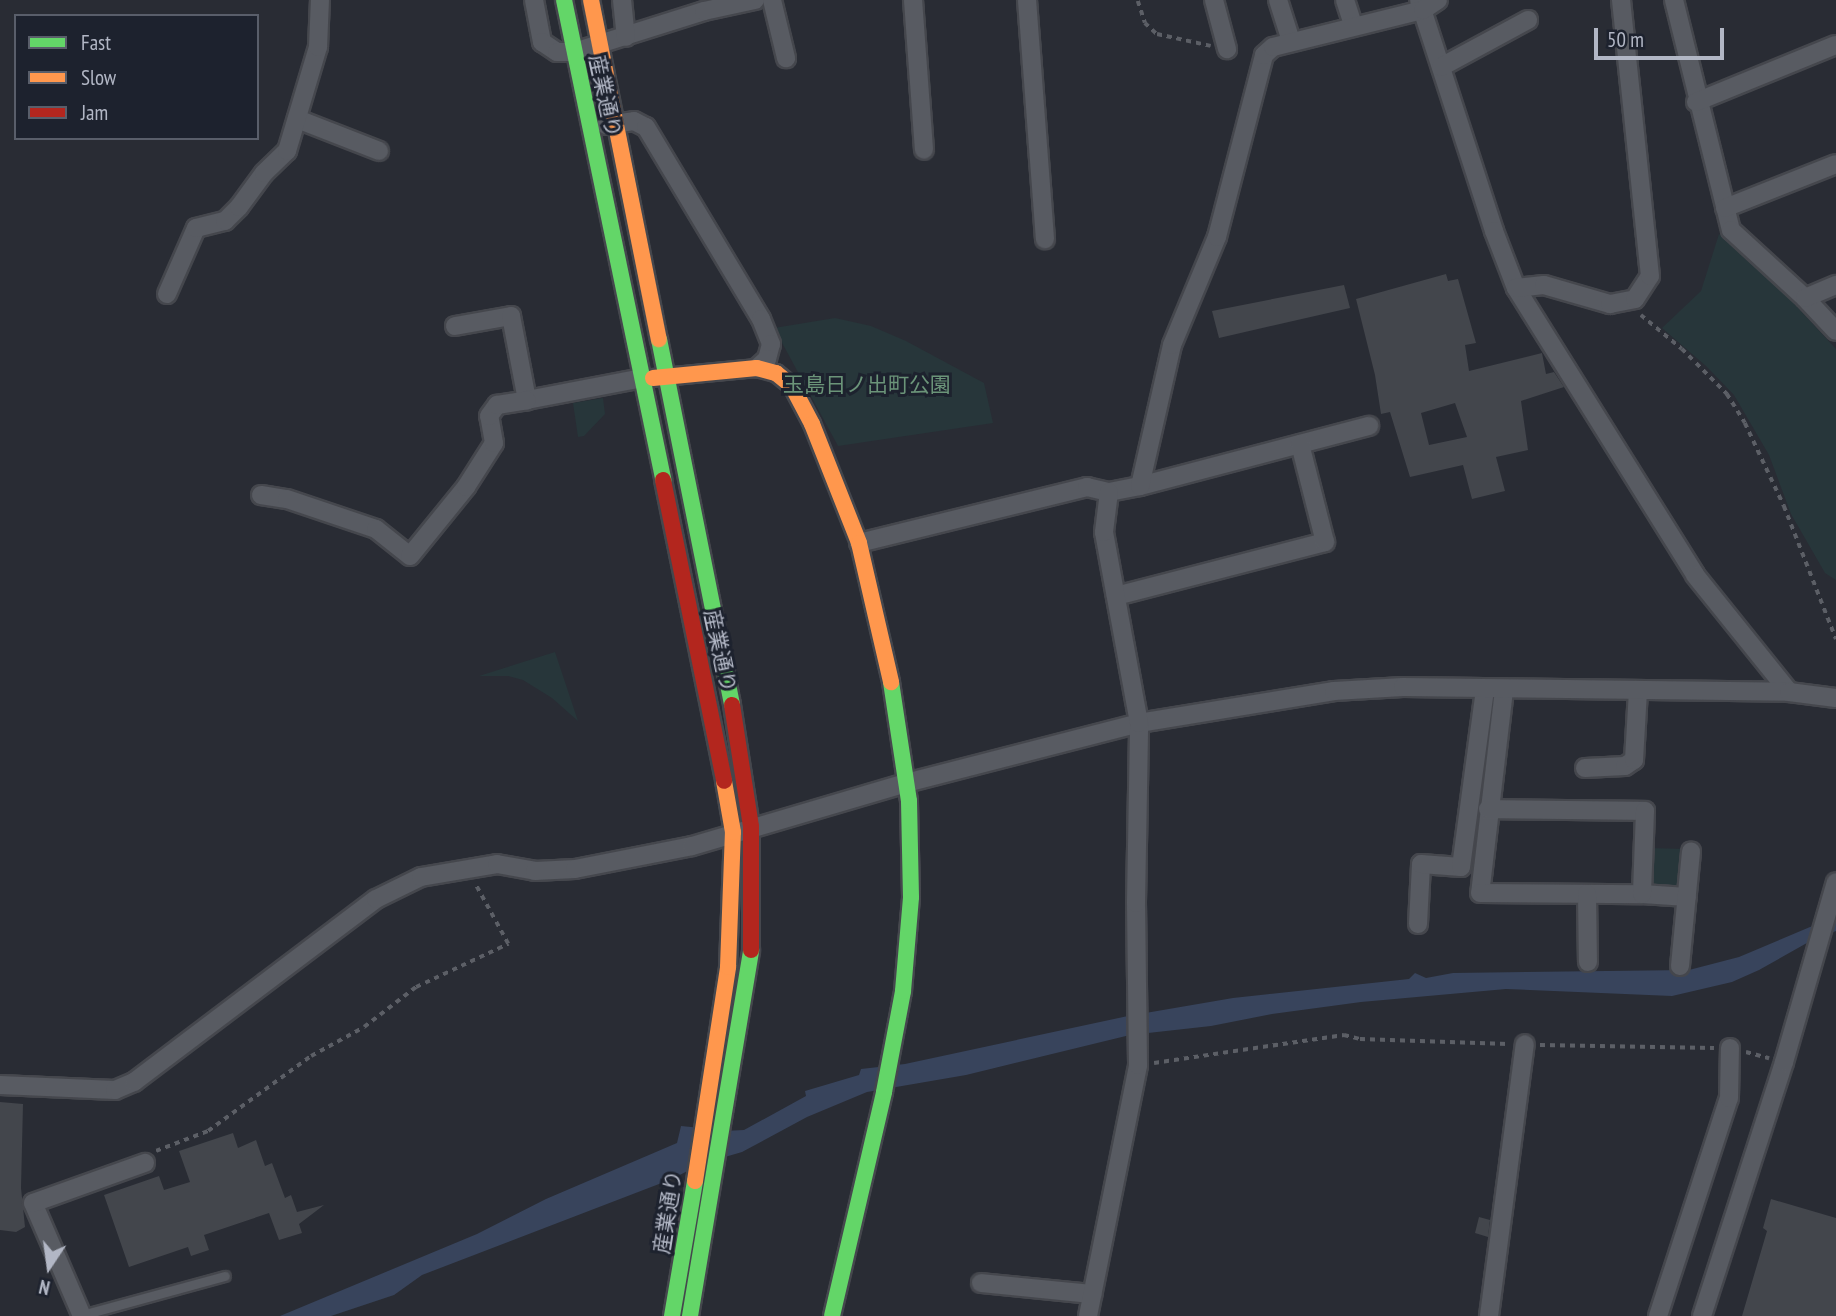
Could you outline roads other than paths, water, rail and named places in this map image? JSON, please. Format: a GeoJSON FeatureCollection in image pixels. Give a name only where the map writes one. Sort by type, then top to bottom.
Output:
{"type":"FeatureCollection","features":[{"type":"Feature","properties":{"kind":"street"},"geometry":{"type":"LineString","coordinates":[[167,294],[196,228],[225,221],[264,173],[287,151],[318,47],[320,0]]}},
{"type":"Feature","properties":{"kind":"street"},"geometry":{"type":"LineString","coordinates":[[534,0],[540,34],[546,48],[557,52],[574,52],[626,37],[704,6],[755,0]]}},
{"type":"Feature","properties":{"kind":"street","name":"産業通り"},"geometry":{"type":"LineString","coordinates":[[564,0],[716,736],[733,832],[728,967],[714,1071],[672,1316]]}},
{"type":"Feature","properties":{"kind":"street","name":"産業通り"},"geometry":{"type":"LineString","coordinates":[[591,0],[735,719],[751,827],[751,951],[690,1316]]}},
{"type":"Feature","properties":{"kind":"street"},"geometry":{"type":"LineString","coordinates":[[622,0],[626,37]]}},
{"type":"Feature","properties":{"kind":"street"},"geometry":{"type":"LineString","coordinates":[[772,0],[786,58]]}},
{"type":"Feature","properties":{"kind":"street"},"geometry":{"type":"LineString","coordinates":[[914,0],[924,150]]}},
{"type":"Feature","properties":{"kind":"street"},"geometry":{"type":"LineString","coordinates":[[1027,0],[1045,239]]}},
{"type":"Feature","properties":{"kind":"street"},"geometry":{"type":"LineString","coordinates":[[1214,0],[1227,49]]}},
{"type":"Feature","properties":{"kind":"street"},"geometry":{"type":"LineString","coordinates":[[1278,0],[1291,41]]}},
{"type":"Feature","properties":{"kind":"street"},"geometry":{"type":"LineString","coordinates":[[1345,0],[1353,25]]}},
{"type":"Feature","properties":{"kind":"street"},"geometry":{"type":"LineString","coordinates":[[1516,288],[1544,285],[1610,304],[1635,299],[1650,276],[1621,0]]}},
{"type":"Feature","properties":{"kind":"street"},"geometry":{"type":"LineString","coordinates":[[1674,0],[1696,102],[1731,230],[1805,298],[1836,331]]}},
{"type":"Feature","properties":{"kind":"street"},"geometry":{"type":"LineString","coordinates":[[1140,486],[1172,345],[1217,237],[1261,63],[1273,47],[1427,3],[1441,67],[1494,231],[1516,288],[1695,575],[1789,692]]}},
{"type":"Feature","properties":{"kind":"street"},"geometry":{"type":"LineString","coordinates":[[1441,67],[1528,20]]}},
{"type":"Feature","properties":{"kind":"street"},"geometry":{"type":"LineString","coordinates":[[1696,102],[1836,45]]}},
{"type":"Feature","properties":{"kind":"street"},"geometry":{"type":"LineString","coordinates":[[297,119],[379,151]]}},
{"type":"Feature","properties":{"kind":"street"},"geometry":{"type":"LineString","coordinates":[[590,128],[634,121],[646,127],[761,319],[771,344],[767,359],[757,368]]}},
{"type":"Feature","properties":{"kind":"street"},"geometry":{"type":"LineString","coordinates":[[1725,208],[1836,164]]}},
{"type":"Feature","properties":{"kind":"street"},"geometry":{"type":"LineString","coordinates":[[1805,298],[1836,285]]}},
{"type":"Feature","properties":{"kind":"street"},"geometry":{"type":"LineString","coordinates":[[455,326],[511,316],[527,400]]}},
{"type":"Feature","properties":{"kind":"street"},"geometry":{"type":"LineString","coordinates":[[261,495],[287,499],[376,529],[410,556],[466,487],[494,443],[489,416],[497,405],[642,378],[757,368],[776,373],[792,387],[812,424],[859,543],[894,693],[906,783],[911,897],[903,990],[884,1092],[832,1316]]}},
{"type":"Feature","properties":{"kind":"street"},"geometry":{"type":"LineString","coordinates":[[859,543],[1087,487],[1109,492],[1140,486],[1369,426]]}},
{"type":"Feature","properties":{"kind":"street"},"geometry":{"type":"LineString","coordinates":[[1116,596],[1325,542],[1300,444]]}},
{"type":"Feature","properties":{"kind":"street"},"geometry":{"type":"LineString","coordinates":[[1088,1316],[1138,1065],[1139,723],[1104,532],[1109,492]]}},
{"type":"Feature","properties":{"kind":"street"},"geometry":{"type":"LineString","coordinates":[[0,1085],[115,1090],[134,1082],[376,899],[421,877],[465,867],[497,864],[535,871],[575,869],[692,846],[906,783],[1139,723],[1334,691],[1403,687],[1789,692],[1836,698]]}},
{"type":"Feature","properties":{"kind":"street"},"geometry":{"type":"LineString","coordinates":[[1461,867],[1485,689]]}},
{"type":"Feature","properties":{"kind":"street"},"geometry":{"type":"LineString","coordinates":[[1504,690],[1480,893],[1642,894],[1687,897]]}},
{"type":"Feature","properties":{"kind":"street"},"geometry":{"type":"LineString","coordinates":[[1586,768],[1625,766],[1634,760],[1638,691]]}},
{"type":"Feature","properties":{"kind":"street"},"geometry":{"type":"LineString","coordinates":[[1488,809],[1645,811],[1642,894]]}},
{"type":"Feature","properties":{"kind":"street"},"geometry":{"type":"LineString","coordinates":[[1680,966],[1691,852]]}},
{"type":"Feature","properties":{"kind":"street"},"geometry":{"type":"LineString","coordinates":[[1418,924],[1421,864],[1482,869]]}},
{"type":"Feature","properties":{"kind":"street"},"geometry":{"type":"LineString","coordinates":[[1702,1316],[1784,1062],[1828,939],[1827,920],[1836,882]]}},
{"type":"Feature","properties":{"kind":"street"},"geometry":{"type":"LineString","coordinates":[[1587,894],[1588,962]]}},
{"type":"Feature","properties":{"kind":"street"},"geometry":{"type":"LineString","coordinates":[[1489,1316],[1525,1044]]}},
{"type":"Feature","properties":{"kind":"street"},"geometry":{"type":"LineString","coordinates":[[1658,1316],[1729,1098],[1730,1048]]}},
{"type":"Feature","properties":{"kind":"street"},"geometry":{"type":"LineString","coordinates":[[82,1316],[33,1203],[145,1163]]}},
{"type":"Feature","properties":{"kind":"street"},"geometry":{"type":"LineString","coordinates":[[981,1283],[1093,1294]]}},
{"type":"Feature","properties":{"kind":"lane"},"geometry":{"type":"LineString","coordinates":[[82,1316],[225,1276]]}},
{"type":"Feature","properties":{"kind":"water"},"geometry":{"type":"Polygon","coordinates":[[[1836,920],[1836,931],[1814,939],[1759,970],[1732,982],[1672,996],[1506,989],[1361,1002],[1272,1014],[1211,1026],[1130,1035],[966,1075],[867,1092],[807,1117],[742,1152],[701,1164],[672,1179],[422,1275],[394,1295],[331,1316],[280,1316],[477,1234],[546,1199],[677,1143],[681,1126],[701,1128],[705,1132],[744,1130],[806,1096],[805,1091],[859,1075],[861,1069],[905,1064],[1128,1016],[1233,998],[1409,979],[1415,973],[1426,978],[1453,973],[1689,970],[1739,957],[1810,927],[1836,920]]]}},
{"type":"Feature","properties":{"kind":"park label","name":"玉島日ノ出町公園"},"geometry":{"type":"Point","coordinates":[867,385]}}]}
